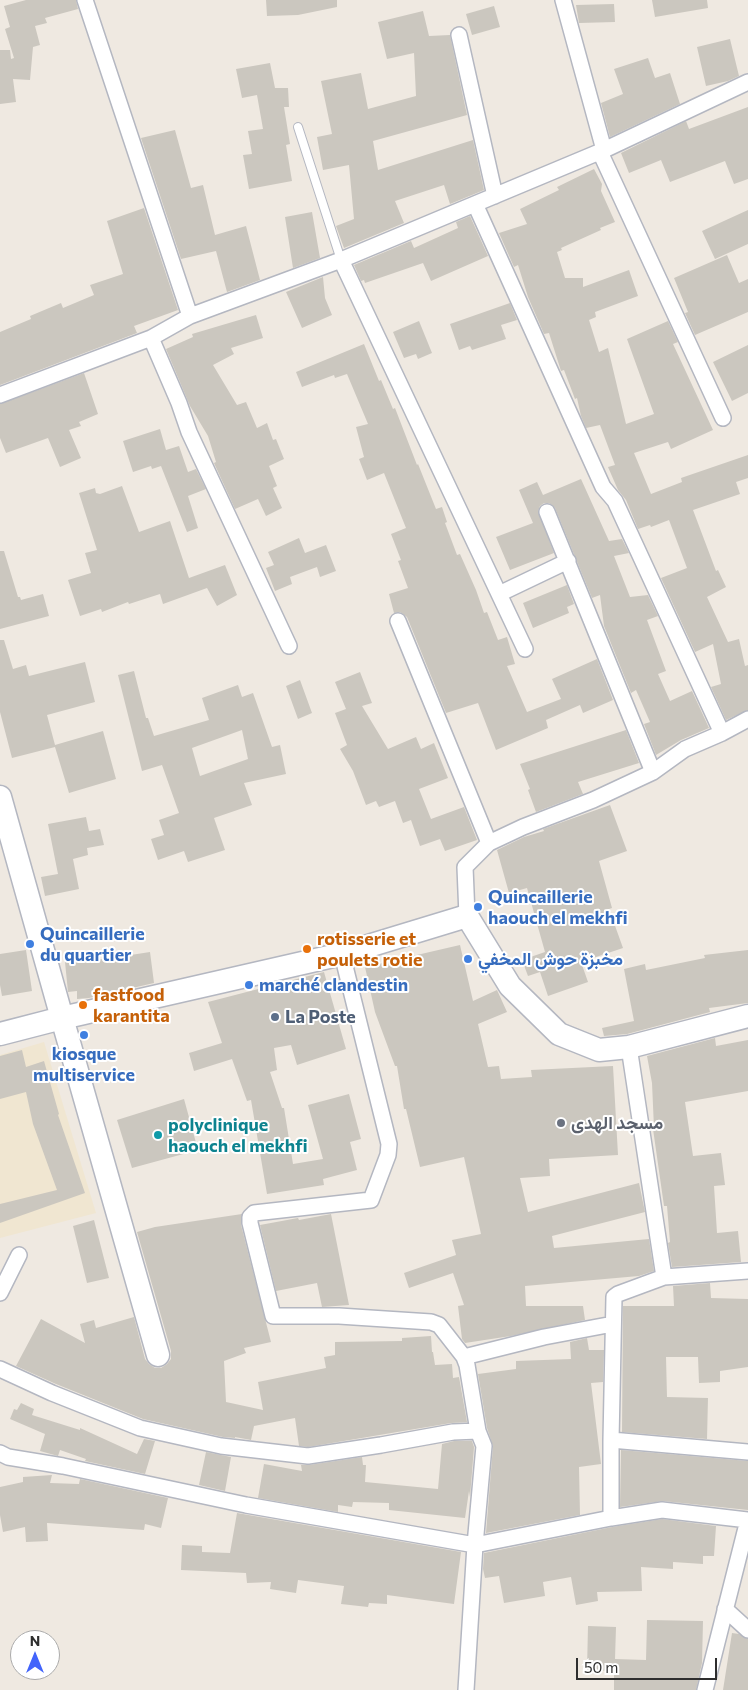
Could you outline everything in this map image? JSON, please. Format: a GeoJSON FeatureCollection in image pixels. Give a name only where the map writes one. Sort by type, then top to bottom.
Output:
{"type":"FeatureCollection","features":[{"type":"Feature","properties":{"kind":"street"},"geometry":{"type":"LineString","coordinates":[[85,0],[190,316]]}},
{"type":"Feature","properties":{"kind":"street"},"geometry":{"type":"LineString","coordinates":[[563,0],[602,151],[722,418]]}},
{"type":"Feature","properties":{"kind":"street"},"geometry":{"type":"LineString","coordinates":[[459,35],[495,196]]}},
{"type":"Feature","properties":{"kind":"street"},"geometry":{"type":"LineString","coordinates":[[0,395],[151,338],[190,316],[341,260],[495,196],[602,151],[748,82]]}},
{"type":"Feature","properties":{"kind":"street"},"geometry":{"type":"LineString","coordinates":[[475,204],[603,487],[615,500],[722,733]]}},
{"type":"Feature","properties":{"kind":"street"},"geometry":{"type":"LineString","coordinates":[[341,260],[525,649]]}},
{"type":"Feature","properties":{"kind":"street"},"geometry":{"type":"LineString","coordinates":[[151,338],[189,432],[290,646]]}},
{"type":"Feature","properties":{"kind":"street"},"geometry":{"type":"LineString","coordinates":[[547,512],[653,772]]}},
{"type":"Feature","properties":{"kind":"street"},"geometry":{"type":"LineString","coordinates":[[499,594],[568,561]]}},
{"type":"Feature","properties":{"kind":"street"},"geometry":{"type":"LineString","coordinates":[[398,621],[489,843]]}},
{"type":"Feature","properties":{"kind":"street"},"geometry":{"type":"LineString","coordinates":[[748,719],[685,749],[653,772],[593,800],[523,827],[489,843],[465,867],[467,916],[510,986],[559,1034],[599,1050],[629,1047],[748,1016]]}},
{"type":"Feature","properties":{"kind":"street"},"geometry":{"type":"LineString","coordinates":[[0,797],[158,1355]]}},
{"type":"Feature","properties":{"kind":"street"},"geometry":{"type":"LineString","coordinates":[[0,1034],[342,954],[467,916]]}},
{"type":"Feature","properties":{"kind":"street"},"geometry":{"type":"LineString","coordinates":[[342,954],[389,1144],[388,1154],[371,1200],[254,1213],[250,1217],[250,1223],[273,1316],[339,1316],[431,1322],[439,1325],[464,1357],[478,1432],[484,1446],[475,1545],[466,1690]]}},
{"type":"Feature","properties":{"kind":"street"},"geometry":{"type":"LineString","coordinates":[[629,1047],[664,1277]]}},
{"type":"Feature","properties":{"kind":"street"},"geometry":{"type":"LineString","coordinates":[[0,1293],[19,1255]]}},
{"type":"Feature","properties":{"kind":"street"},"geometry":{"type":"LineString","coordinates":[[611,1518],[614,1297],[664,1277],[748,1271]]}},
{"type":"Feature","properties":{"kind":"street"},"geometry":{"type":"LineString","coordinates":[[464,1357],[544,1337],[613,1324]]}},
{"type":"Feature","properties":{"kind":"street"},"geometry":{"type":"LineString","coordinates":[[0,1369],[52,1393],[140,1428],[221,1446],[308,1456],[453,1432],[478,1432]]}},
{"type":"Feature","properties":{"kind":"street"},"geometry":{"type":"LineString","coordinates":[[611,1440],[748,1452]]}},
{"type":"Feature","properties":{"kind":"street"},"geometry":{"type":"LineString","coordinates":[[0,1453],[8,1457],[62,1466],[246,1505],[475,1545],[611,1518],[662,1510],[748,1520],[704,1690]]}},
{"type":"Feature","properties":{"kind":"street"},"geometry":{"type":"LineString","coordinates":[[725,1609],[748,1630]]}},
{"type":"Feature","properties":{"kind":"lane"},"geometry":{"type":"LineString","coordinates":[[298,128],[341,260]]}},
{"type":"Feature","properties":{"kind":"shaded area"},"geometry":{"type":"Polygon","coordinates":[[[44,1042],[96,1213],[0,1238],[0,1055],[44,1042]]]}},
{"type":"Feature","properties":{"kind":"building"},"geometry":{"type":"Polygon","coordinates":[[[26,0],[76,0],[78,9],[45,18],[47,23],[35,26],[40,45],[33,47],[30,80],[13,79],[16,102],[0,104],[0,50],[10,50],[11,59],[14,58],[5,29],[10,27],[4,6],[26,0]]]}},
{"type":"Feature","properties":{"kind":"building"},"geometry":{"type":"Polygon","coordinates":[[[266,0],[337,0],[337,7],[298,15],[267,16],[266,0]]]}},
{"type":"Feature","properties":{"kind":"building"},"geometry":{"type":"Polygon","coordinates":[[[652,0],[707,0],[708,8],[655,17],[652,0]]]}},
{"type":"Feature","properties":{"kind":"building"},"geometry":{"type":"Polygon","coordinates":[[[614,4],[615,22],[579,23],[576,5],[614,4]]]}},
{"type":"Feature","properties":{"kind":"building"},"geometry":{"type":"Polygon","coordinates":[[[494,6],[500,27],[472,35],[466,14],[494,6]]]}},
{"type":"Feature","properties":{"kind":"building"},"geometry":{"type":"Polygon","coordinates":[[[423,11],[429,36],[450,35],[467,115],[373,141],[378,170],[473,140],[484,190],[450,204],[444,185],[395,201],[404,223],[344,248],[336,226],[354,219],[349,165],[323,170],[317,137],[332,134],[321,81],[361,73],[368,109],[416,96],[414,53],[387,59],[378,22],[423,11]]]}},
{"type":"Feature","properties":{"kind":"building"},"geometry":{"type":"Polygon","coordinates":[[[730,39],[739,76],[728,81],[706,86],[697,47],[730,39]]]}},
{"type":"Feature","properties":{"kind":"building"},"geometry":{"type":"Polygon","coordinates":[[[648,58],[655,78],[670,73],[680,104],[610,137],[601,103],[623,94],[614,69],[648,58]]]}},
{"type":"Feature","properties":{"kind":"building"},"geometry":{"type":"Polygon","coordinates":[[[270,63],[275,88],[288,88],[289,107],[284,107],[290,144],[286,145],[292,181],[249,189],[243,155],[252,154],[248,131],[263,129],[257,95],[242,98],[236,69],[270,63]]]}},
{"type":"Feature","properties":{"kind":"building"},"geometry":{"type":"Polygon","coordinates":[[[748,107],[748,179],[734,184],[725,161],[670,182],[661,160],[629,173],[621,153],[686,121],[689,129],[748,107]]]}},
{"type":"Feature","properties":{"kind":"building"},"geometry":{"type":"Polygon","coordinates":[[[175,130],[191,188],[203,185],[215,235],[246,226],[260,280],[227,292],[216,251],[181,259],[141,138],[175,130]]]}},
{"type":"Feature","properties":{"kind":"building"},"geometry":{"type":"Polygon","coordinates":[[[594,169],[602,184],[601,191],[615,222],[561,248],[562,250],[557,252],[565,278],[583,278],[583,287],[629,270],[638,296],[595,312],[596,317],[589,320],[599,352],[608,348],[626,424],[654,414],[627,339],[668,321],[678,342],[673,344],[713,430],[671,449],[668,442],[634,453],[651,494],[682,482],[681,478],[748,455],[748,478],[736,482],[740,494],[693,510],[716,571],[718,570],[726,587],[707,597],[728,642],[739,639],[745,666],[748,665],[748,710],[726,720],[711,687],[721,684],[713,644],[695,652],[661,578],[687,568],[669,520],[651,527],[650,525],[638,529],[626,500],[618,490],[608,467],[615,465],[600,425],[586,428],[577,398],[575,399],[564,370],[561,371],[549,333],[544,334],[528,297],[518,265],[514,267],[499,233],[527,224],[520,209],[559,190],[557,187],[594,169]]]}},
{"type":"Feature","properties":{"kind":"building"},"geometry":{"type":"Polygon","coordinates":[[[144,208],[178,310],[134,326],[137,333],[0,385],[0,332],[31,319],[30,316],[61,303],[63,308],[94,295],[90,285],[123,274],[107,221],[144,208]]]}},
{"type":"Feature","properties":{"kind":"building"},"geometry":{"type":"Polygon","coordinates":[[[748,210],[748,244],[715,259],[702,231],[748,210]]]}},
{"type":"Feature","properties":{"kind":"building"},"geometry":{"type":"Polygon","coordinates":[[[312,212],[320,258],[293,268],[285,217],[312,212]]]}},
{"type":"Feature","properties":{"kind":"building"},"geometry":{"type":"Polygon","coordinates":[[[470,216],[488,256],[431,281],[423,263],[365,283],[364,280],[361,281],[354,265],[411,241],[414,248],[458,228],[456,222],[470,216]]]}},
{"type":"Feature","properties":{"kind":"building"},"geometry":{"type":"Polygon","coordinates":[[[727,255],[739,283],[748,279],[748,312],[695,335],[685,313],[688,312],[674,278],[727,255]]]}},
{"type":"Feature","properties":{"kind":"building"},"geometry":{"type":"Polygon","coordinates":[[[323,277],[325,298],[332,315],[302,328],[286,292],[323,277]]]}},
{"type":"Feature","properties":{"kind":"building"},"geometry":{"type":"Polygon","coordinates":[[[510,303],[517,320],[501,325],[506,339],[472,350],[470,346],[459,350],[450,324],[510,303]]]}},
{"type":"Feature","properties":{"kind":"building"},"geometry":{"type":"Polygon","coordinates":[[[256,315],[263,338],[231,348],[234,354],[213,365],[237,405],[246,402],[257,428],[267,423],[273,440],[276,439],[284,459],[269,466],[277,486],[273,488],[282,508],[266,516],[258,499],[235,509],[214,463],[216,462],[208,436],[190,406],[166,349],[193,337],[192,334],[256,315]]]}},
{"type":"Feature","properties":{"kind":"building"},"geometry":{"type":"Polygon","coordinates":[[[419,321],[432,353],[418,359],[416,354],[404,358],[393,332],[419,321]]]}},
{"type":"Feature","properties":{"kind":"building"},"geometry":{"type":"Polygon","coordinates":[[[364,344],[379,381],[381,380],[393,409],[395,408],[436,509],[442,507],[447,522],[445,523],[457,555],[460,554],[484,613],[487,612],[498,640],[507,637],[515,664],[507,666],[527,712],[561,699],[552,679],[597,659],[613,700],[583,713],[580,705],[546,720],[548,728],[496,750],[478,703],[446,713],[407,617],[400,612],[394,613],[389,594],[408,588],[398,561],[401,560],[391,534],[406,528],[384,473],[367,480],[359,459],[364,457],[356,427],[368,424],[347,374],[335,378],[334,375],[302,387],[296,372],[364,344]]]}},
{"type":"Feature","properties":{"kind":"building"},"geometry":{"type":"Polygon","coordinates":[[[748,345],[748,393],[732,401],[713,362],[748,345]]]}},
{"type":"Feature","properties":{"kind":"building"},"geometry":{"type":"Polygon","coordinates":[[[84,373],[98,414],[79,422],[81,426],[69,430],[81,458],[60,467],[48,438],[6,453],[0,438],[0,404],[84,373]]]}},
{"type":"Feature","properties":{"kind":"building"},"geometry":{"type":"Polygon","coordinates":[[[160,429],[166,450],[179,446],[188,472],[196,469],[206,489],[188,496],[198,528],[187,532],[161,466],[152,469],[151,466],[133,472],[123,441],[160,429]]]}},
{"type":"Feature","properties":{"kind":"building"},"geometry":{"type":"Polygon","coordinates":[[[581,479],[609,541],[622,539],[629,553],[614,556],[630,597],[648,595],[658,616],[647,620],[666,671],[658,674],[670,701],[692,691],[709,728],[681,740],[656,755],[644,724],[650,722],[636,690],[631,693],[604,626],[600,595],[592,598],[555,508],[549,503],[544,503],[538,511],[554,553],[510,570],[496,537],[533,523],[519,490],[537,482],[543,495],[581,479]]]}},
{"type":"Feature","properties":{"kind":"building"},"geometry":{"type":"Polygon","coordinates":[[[122,486],[139,532],[170,521],[189,578],[225,565],[237,595],[217,606],[207,588],[163,604],[160,594],[129,604],[128,602],[102,612],[101,609],[80,616],[68,580],[91,573],[85,553],[97,550],[79,493],[95,488],[96,493],[100,494],[122,486]]]}},
{"type":"Feature","properties":{"kind":"building"},"geometry":{"type":"Polygon","coordinates":[[[299,538],[305,553],[326,545],[336,571],[320,577],[317,567],[290,577],[292,584],[275,591],[266,568],[274,565],[268,552],[299,538]]]}},
{"type":"Feature","properties":{"kind":"building"},"geometry":{"type":"Polygon","coordinates":[[[0,551],[4,551],[18,597],[21,600],[43,594],[49,616],[0,629],[0,551]]]}},
{"type":"Feature","properties":{"kind":"building"},"geometry":{"type":"Polygon","coordinates":[[[567,585],[574,604],[567,607],[569,613],[533,628],[523,603],[567,585]]]}},
{"type":"Feature","properties":{"kind":"building"},"geometry":{"type":"Polygon","coordinates":[[[0,640],[4,640],[13,669],[26,665],[29,676],[85,662],[95,702],[47,715],[55,745],[103,731],[116,779],[69,793],[55,747],[12,758],[0,712],[0,640]]]}},
{"type":"Feature","properties":{"kind":"building"},"geometry":{"type":"Polygon","coordinates":[[[134,671],[146,718],[148,718],[154,736],[209,720],[202,698],[238,685],[242,697],[253,693],[272,747],[280,745],[286,774],[244,783],[252,805],[214,818],[225,850],[188,862],[184,851],[158,860],[151,839],[164,835],[159,820],[179,813],[162,765],[142,771],[118,675],[134,671]],[[242,730],[192,748],[200,776],[248,759],[242,730]]]}},
{"type":"Feature","properties":{"kind":"building"},"geometry":{"type":"Polygon","coordinates":[[[360,672],[372,703],[362,706],[388,749],[416,737],[421,749],[434,743],[448,778],[419,789],[431,819],[464,807],[477,840],[445,851],[440,839],[420,846],[411,820],[403,823],[395,801],[379,807],[376,801],[366,805],[353,771],[340,749],[347,745],[335,713],[346,709],[335,682],[360,672]]]}},
{"type":"Feature","properties":{"kind":"building"},"geometry":{"type":"Polygon","coordinates":[[[300,680],[312,713],[298,719],[286,686],[300,680]]]}},
{"type":"Feature","properties":{"kind":"building"},"geometry":{"type":"Polygon","coordinates":[[[626,730],[639,763],[578,782],[583,794],[536,812],[528,790],[530,789],[520,764],[626,730]]]}},
{"type":"Feature","properties":{"kind":"building"},"geometry":{"type":"Polygon","coordinates":[[[610,805],[627,851],[599,861],[612,908],[609,909],[623,948],[581,962],[588,982],[548,996],[540,972],[528,976],[522,960],[545,952],[527,888],[509,893],[497,850],[524,837],[544,831],[543,829],[610,805]]]}},
{"type":"Feature","properties":{"kind":"building"},"geometry":{"type":"Polygon","coordinates":[[[86,817],[89,831],[100,829],[104,845],[87,848],[88,855],[73,859],[79,889],[45,896],[41,877],[58,874],[48,824],[86,817]]]}},
{"type":"Feature","properties":{"kind":"building"},"geometry":{"type":"Polygon","coordinates":[[[460,945],[473,1001],[497,990],[507,1012],[478,1024],[488,1067],[499,1066],[501,1079],[532,1077],[531,1070],[613,1066],[618,1155],[549,1159],[550,1176],[520,1178],[528,1212],[639,1183],[645,1212],[552,1236],[554,1248],[649,1239],[654,1271],[639,1276],[525,1286],[526,1306],[583,1306],[585,1320],[511,1336],[465,1343],[462,1339],[458,1306],[464,1305],[453,1273],[409,1288],[404,1273],[456,1255],[452,1240],[481,1234],[464,1157],[420,1167],[406,1109],[404,1109],[397,1066],[395,1066],[375,1012],[365,967],[460,945]]]}},
{"type":"Feature","properties":{"kind":"building"},"geometry":{"type":"Polygon","coordinates":[[[26,950],[32,991],[2,996],[0,954],[26,950]]]}},
{"type":"Feature","properties":{"kind":"building"},"geometry":{"type":"Polygon","coordinates":[[[748,950],[748,1003],[709,1008],[710,1012],[627,1034],[604,1036],[602,1028],[634,1021],[624,969],[645,964],[646,970],[705,958],[704,955],[748,950]]]}},
{"type":"Feature","properties":{"kind":"building"},"geometry":{"type":"Polygon","coordinates":[[[150,952],[154,983],[89,998],[77,999],[77,991],[68,992],[65,962],[105,959],[150,952]]]}},
{"type":"Feature","properties":{"kind":"building"},"geometry":{"type":"Polygon","coordinates":[[[324,972],[346,1049],[297,1065],[291,1045],[274,1048],[277,1070],[270,1072],[282,1108],[284,1108],[293,1164],[323,1159],[308,1105],[349,1094],[361,1139],[350,1142],[357,1170],[323,1179],[324,1185],[267,1194],[251,1100],[247,1101],[232,1059],[194,1071],[189,1053],[222,1043],[208,1002],[324,972]]]}},
{"type":"Feature","properties":{"kind":"building"},"geometry":{"type":"Polygon","coordinates":[[[715,1038],[716,1046],[748,1040],[748,1091],[685,1102],[693,1156],[721,1153],[725,1185],[714,1186],[717,1233],[738,1231],[741,1262],[672,1267],[668,1243],[670,1242],[667,1206],[664,1206],[653,1129],[652,1083],[647,1056],[715,1038]]]}},
{"type":"Feature","properties":{"kind":"building"},"geometry":{"type":"Polygon","coordinates":[[[22,1050],[26,1067],[44,1061],[58,1115],[85,1193],[0,1223],[0,1204],[57,1190],[33,1124],[26,1092],[0,1099],[0,1056],[22,1050]]]}},
{"type":"Feature","properties":{"kind":"building","name":"polyclinique haouch el mekhfi"},"geometry":{"type":"Polygon","coordinates":[[[184,1099],[198,1150],[132,1168],[117,1120],[184,1099]]]}},
{"type":"Feature","properties":{"kind":"building"},"geometry":{"type":"Polygon","coordinates":[[[242,1214],[241,1225],[271,1342],[244,1348],[246,1353],[224,1361],[226,1402],[263,1410],[258,1382],[326,1368],[324,1357],[335,1355],[335,1342],[402,1341],[402,1338],[431,1336],[435,1365],[452,1364],[453,1378],[459,1377],[467,1422],[308,1447],[299,1446],[295,1418],[254,1426],[251,1440],[223,1437],[143,1419],[16,1366],[41,1319],[85,1343],[80,1324],[94,1320],[96,1328],[134,1317],[145,1359],[155,1368],[161,1368],[167,1364],[171,1359],[171,1351],[137,1232],[155,1227],[242,1214]]]}},
{"type":"Feature","properties":{"kind":"building"},"geometry":{"type":"Polygon","coordinates":[[[331,1214],[349,1305],[322,1307],[317,1283],[276,1291],[260,1225],[331,1214]]]}},
{"type":"Feature","properties":{"kind":"building"},"geometry":{"type":"Polygon","coordinates":[[[94,1220],[109,1278],[87,1283],[73,1226],[94,1220]]]}},
{"type":"Feature","properties":{"kind":"building"},"geometry":{"type":"Polygon","coordinates":[[[710,1283],[711,1298],[748,1299],[748,1367],[720,1371],[720,1382],[699,1383],[698,1357],[666,1357],[667,1397],[708,1398],[707,1439],[622,1432],[623,1306],[674,1306],[673,1286],[710,1283]]]}},
{"type":"Feature","properties":{"kind":"building"},"geometry":{"type":"Polygon","coordinates":[[[587,1338],[589,1350],[604,1350],[603,1382],[591,1383],[601,1464],[579,1467],[580,1515],[486,1533],[493,1446],[487,1428],[478,1374],[516,1369],[516,1361],[571,1359],[570,1342],[587,1338]]]}},
{"type":"Feature","properties":{"kind":"building"},"geometry":{"type":"Polygon","coordinates":[[[21,1403],[34,1409],[32,1415],[80,1430],[80,1428],[137,1454],[144,1439],[155,1441],[145,1474],[85,1461],[86,1459],[60,1450],[58,1456],[40,1451],[45,1434],[10,1419],[14,1409],[17,1410],[21,1403]]]}},
{"type":"Feature","properties":{"kind":"building"},"geometry":{"type":"Polygon","coordinates":[[[454,1441],[472,1441],[474,1447],[470,1497],[469,1491],[465,1518],[389,1510],[389,1503],[353,1502],[352,1507],[338,1505],[338,1512],[258,1498],[264,1464],[302,1471],[301,1465],[362,1457],[363,1465],[366,1465],[365,1482],[438,1489],[442,1444],[454,1441]]]}},
{"type":"Feature","properties":{"kind":"building"},"geometry":{"type":"Polygon","coordinates":[[[621,1450],[748,1461],[748,1510],[663,1501],[620,1507],[621,1450]]]}},
{"type":"Feature","properties":{"kind":"building"},"geometry":{"type":"Polygon","coordinates":[[[206,1452],[231,1457],[225,1491],[199,1485],[206,1452]]]}},
{"type":"Feature","properties":{"kind":"building"},"geometry":{"type":"Polygon","coordinates":[[[52,1475],[50,1483],[79,1484],[80,1479],[168,1498],[161,1528],[145,1524],[144,1530],[47,1523],[48,1541],[26,1542],[25,1527],[3,1532],[0,1515],[0,1487],[23,1482],[23,1477],[52,1475]]]}},
{"type":"Feature","properties":{"kind":"building"},"geometry":{"type":"Polygon","coordinates":[[[237,1513],[461,1552],[454,1604],[387,1595],[387,1604],[369,1603],[368,1607],[341,1604],[344,1586],[298,1580],[296,1593],[270,1589],[271,1582],[247,1583],[246,1573],[181,1570],[182,1545],[202,1546],[202,1552],[230,1553],[237,1513]]]}},
{"type":"Feature","properties":{"kind":"building"},"geometry":{"type":"Polygon","coordinates":[[[662,1519],[716,1526],[714,1556],[703,1556],[703,1564],[673,1562],[673,1569],[641,1567],[642,1591],[597,1592],[598,1601],[576,1605],[571,1577],[543,1582],[545,1596],[504,1603],[499,1576],[485,1578],[483,1569],[484,1553],[612,1527],[662,1519]]]}},
{"type":"Feature","properties":{"kind":"building"},"geometry":{"type":"Polygon","coordinates":[[[647,1620],[703,1621],[702,1663],[696,1690],[614,1690],[614,1671],[587,1670],[588,1626],[616,1627],[615,1659],[646,1660],[647,1620]]]}},
{"type":"Feature","properties":{"kind":"building"},"geometry":{"type":"Polygon","coordinates":[[[732,1633],[739,1634],[748,1639],[748,1690],[723,1690],[732,1633]]]}},
{"type":"Feature","properties":{"kind":"place","name":"Quincaillerie haouch el mekhfi"},"geometry":{"type":"Point","coordinates":[478,907]}},
{"type":"Feature","properties":{"kind":"place","name":"Quincaillerie du quartier"},"geometry":{"type":"Point","coordinates":[30,944]}},
{"type":"Feature","properties":{"kind":"place","name":"rotisserie et poulets rotie"},"geometry":{"type":"Point","coordinates":[307,949]}},
{"type":"Feature","properties":{"kind":"place","name":"مخبزة حوش المخفي"},"geometry":{"type":"Point","coordinates":[468,959]}},
{"type":"Feature","properties":{"kind":"place","name":"marché clandestin"},"geometry":{"type":"Point","coordinates":[249,985]}},
{"type":"Feature","properties":{"kind":"place","name":"fastfood karantita"},"geometry":{"type":"Point","coordinates":[83,1005]}},
{"type":"Feature","properties":{"kind":"place","name":"La Poste"},"geometry":{"type":"Point","coordinates":[275,1017]}},
{"type":"Feature","properties":{"kind":"place","name":"kiosque multiservice"},"geometry":{"type":"Point","coordinates":[84,1035]}},
{"type":"Feature","properties":{"kind":"place","name":"مسجد الهدى"},"geometry":{"type":"Point","coordinates":[561,1123]}},
{"type":"Feature","properties":{"kind":"place","name":"polyclinique haouch el mekhfi"},"geometry":{"type":"Point","coordinates":[158,1135]}}]}
